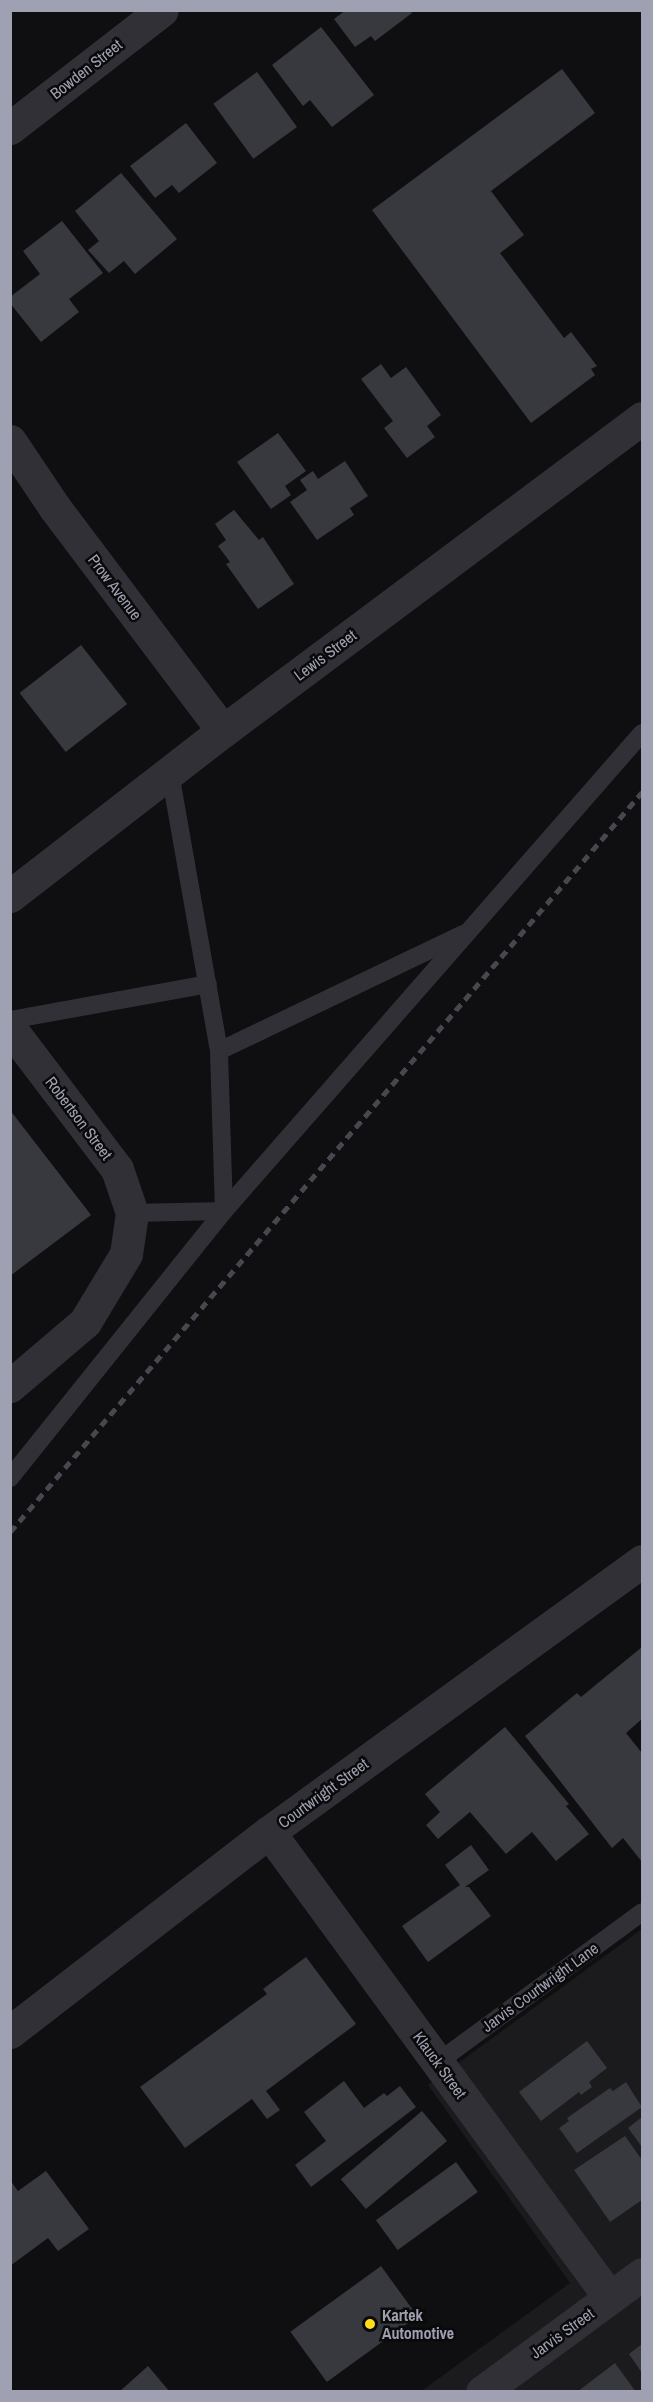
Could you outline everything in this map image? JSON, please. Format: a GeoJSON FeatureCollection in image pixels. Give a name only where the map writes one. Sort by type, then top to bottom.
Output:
{"type":"FeatureCollection","features":[{"type":"Feature","properties":{"kind":"street","name":"Bowden Street"},"geometry":{"type":"LineString","coordinates":[[10,128],[162,10]]}},
{"type":"Feature","properties":{"kind":"street","name":"Lewis Street"},"geometry":{"type":"LineString","coordinates":[[10,896],[223,731],[642,418]]}},
{"type":"Feature","properties":{"kind":"street","name":"Prow Avenue"},"geometry":{"type":"LineString","coordinates":[[10,441],[54,508],[223,731]]}},
{"type":"Feature","properties":{"kind":"street","name":"Robertson Street"},"geometry":{"type":"LineString","coordinates":[[10,1028],[117,1169],[132,1213],[126,1254],[86,1322],[10,1386]]}},
{"type":"Feature","properties":{"kind":"street","name":"Courtwright Street"},"geometry":{"type":"LineString","coordinates":[[10,2032],[269,1832],[642,1562]]}},
{"type":"Feature","properties":{"kind":"street","name":"Klauck Street"},"geometry":{"type":"LineString","coordinates":[[269,1832],[610,2298]]}},
{"type":"Feature","properties":{"kind":"street","name":"Jarvis Street"},"geometry":{"type":"LineString","coordinates":[[482,2391],[642,2274]]}},
{"type":"Feature","properties":{"kind":"lane"},"geometry":{"type":"LineString","coordinates":[[10,1478],[224,1212],[642,733]]}},
{"type":"Feature","properties":{"kind":"lane"},"geometry":{"type":"LineString","coordinates":[[170,773],[219,1051],[224,1212]]}},
{"type":"Feature","properties":{"kind":"lane"},"geometry":{"type":"LineString","coordinates":[[219,1051],[470,930]]}},
{"type":"Feature","properties":{"kind":"lane"},"geometry":{"type":"LineString","coordinates":[[10,1020],[208,984]]}},
{"type":"Feature","properties":{"kind":"lane"},"geometry":{"type":"LineString","coordinates":[[132,1213],[224,1212]]}},
{"type":"Feature","properties":{"kind":"lane","name":"Jarvis Courtwright Lane"},"geometry":{"type":"LineString","coordinates":[[438,2062],[642,1912]]}},
{"type":"Feature","properties":{"kind":"shaded area"},"geometry":{"type":"Polygon","coordinates":[[[642,1929],[642,2391],[420,2392],[570,2283],[428,2085],[642,1929]]]}},
{"type":"Feature","properties":{"kind":"building"},"geometry":{"type":"Polygon","coordinates":[[[346,10],[410,10],[412,13],[375,41],[371,36],[355,47],[334,19],[346,10]]]}},
{"type":"Feature","properties":{"kind":"building"},"geometry":{"type":"Polygon","coordinates":[[[321,27],[374,95],[332,127],[310,100],[303,106],[272,65],[321,27]]]}},
{"type":"Feature","properties":{"kind":"building"},"geometry":{"type":"Polygon","coordinates":[[[562,69],[595,113],[491,191],[524,235],[500,253],[564,338],[571,332],[597,366],[591,369],[595,375],[531,423],[372,210],[562,69]]]}},
{"type":"Feature","properties":{"kind":"building"},"geometry":{"type":"Polygon","coordinates":[[[257,72],[297,127],[253,159],[213,104],[257,72]]]}},
{"type":"Feature","properties":{"kind":"building"},"geometry":{"type":"Polygon","coordinates":[[[186,123],[217,163],[179,193],[172,185],[155,198],[130,166],[186,123]]]}},
{"type":"Feature","properties":{"kind":"building"},"geometry":{"type":"Polygon","coordinates":[[[121,173],[177,239],[135,274],[124,261],[109,273],[88,250],[99,241],[75,211],[121,173]]]}},
{"type":"Feature","properties":{"kind":"building"},"geometry":{"type":"Polygon","coordinates":[[[62,221],[103,273],[69,299],[79,312],[41,342],[10,303],[10,297],[40,274],[23,251],[62,221]]]}},
{"type":"Feature","properties":{"kind":"building"},"geometry":{"type":"Polygon","coordinates":[[[381,364],[391,378],[406,367],[441,415],[427,426],[435,437],[407,458],[384,428],[393,421],[361,379],[381,364]]]}},
{"type":"Feature","properties":{"kind":"building"},"geometry":{"type":"Polygon","coordinates":[[[278,433],[306,471],[285,486],[291,495],[271,509],[237,462],[278,433]]]}},
{"type":"Feature","properties":{"kind":"building"},"geometry":{"type":"Polygon","coordinates":[[[345,461],[368,496],[350,508],[354,515],[317,540],[290,502],[307,490],[300,480],[313,471],[318,479],[345,461]]]}},
{"type":"Feature","properties":{"kind":"building"},"geometry":{"type":"Polygon","coordinates":[[[234,510],[259,540],[263,537],[294,584],[258,609],[226,564],[230,562],[218,546],[226,540],[215,524],[234,510]]]}},
{"type":"Feature","properties":{"kind":"building"},"geometry":{"type":"Polygon","coordinates":[[[81,645],[127,704],[66,752],[20,693],[81,645]]]}},
{"type":"Feature","properties":{"kind":"building"},"geometry":{"type":"Polygon","coordinates":[[[10,1110],[91,1215],[10,1276],[10,1110]]]}},
{"type":"Feature","properties":{"kind":"building"},"geometry":{"type":"Polygon","coordinates":[[[642,1647],[642,1719],[626,1733],[642,1753],[642,1862],[623,1838],[612,1848],[525,1736],[577,1693],[581,1697],[642,1647]]]}},
{"type":"Feature","properties":{"kind":"building"},"geometry":{"type":"Polygon","coordinates":[[[505,1727],[569,1804],[566,1806],[589,1834],[556,1861],[532,1832],[506,1854],[470,1812],[438,1839],[426,1825],[440,1812],[425,1794],[505,1727]]]}},
{"type":"Feature","properties":{"kind":"building"},"geometry":{"type":"Polygon","coordinates":[[[471,1845],[489,1870],[465,1887],[469,1887],[491,1916],[428,1962],[402,1926],[460,1885],[445,1865],[471,1845]]]}},
{"type":"Feature","properties":{"kind":"building"},"geometry":{"type":"Polygon","coordinates":[[[306,1957],[356,2024],[266,2091],[280,2110],[267,2119],[252,2099],[185,2148],[140,2087],[267,1994],[263,1989],[306,1957]]]}},
{"type":"Feature","properties":{"kind":"building"},"geometry":{"type":"Polygon","coordinates":[[[587,2041],[607,2068],[589,2082],[592,2087],[581,2095],[579,2092],[541,2121],[519,2092],[587,2041]]]}},
{"type":"Feature","properties":{"kind":"building"},"geometry":{"type":"Polygon","coordinates":[[[344,2081],[364,2108],[384,2093],[387,2096],[400,2086],[416,2107],[311,2187],[295,2165],[326,2141],[304,2112],[344,2081]]]}},
{"type":"Feature","properties":{"kind":"building"},"geometry":{"type":"Polygon","coordinates":[[[626,2082],[642,2107],[577,2153],[559,2128],[569,2121],[567,2118],[610,2088],[613,2091],[626,2082]]]}},
{"type":"Feature","properties":{"kind":"building"},"geometry":{"type":"Polygon","coordinates":[[[422,2111],[447,2141],[366,2209],[341,2179],[422,2111]]]}},
{"type":"Feature","properties":{"kind":"building"},"geometry":{"type":"Polygon","coordinates":[[[642,2117],[642,2147],[628,2128],[642,2117]]]}},
{"type":"Feature","properties":{"kind":"building"},"geometry":{"type":"Polygon","coordinates":[[[625,2136],[642,2160],[642,2200],[610,2222],[574,2170],[625,2136]]]}},
{"type":"Feature","properties":{"kind":"building"},"geometry":{"type":"Polygon","coordinates":[[[456,2162],[478,2192],[398,2250],[376,2220],[456,2162]]]}},
{"type":"Feature","properties":{"kind":"building"},"geometry":{"type":"Polygon","coordinates":[[[46,2171],[89,2229],[58,2251],[48,2238],[10,2266],[10,2180],[18,2191],[46,2171]]]}},
{"type":"Feature","properties":{"kind":"building"},"geometry":{"type":"Polygon","coordinates":[[[381,2266],[417,2316],[327,2382],[290,2332],[381,2266]]]}},
{"type":"Feature","properties":{"kind":"building"},"geometry":{"type":"Polygon","coordinates":[[[642,2344],[642,2373],[629,2354],[642,2344]]]}},
{"type":"Feature","properties":{"kind":"building"},"geometry":{"type":"Polygon","coordinates":[[[615,2363],[636,2392],[577,2392],[615,2363]]]}},
{"type":"Feature","properties":{"kind":"building"},"geometry":{"type":"Polygon","coordinates":[[[148,2366],[170,2392],[119,2392],[148,2366]]]}},
{"type":"Feature","properties":{"kind":"railway"},"geometry":{"type":"LineString","coordinates":[[10,1532],[642,792]]}},
{"type":"Feature","properties":{"kind":"place","name":"Kartek Automotive"},"geometry":{"type":"Point","coordinates":[370,2324]}}]}
